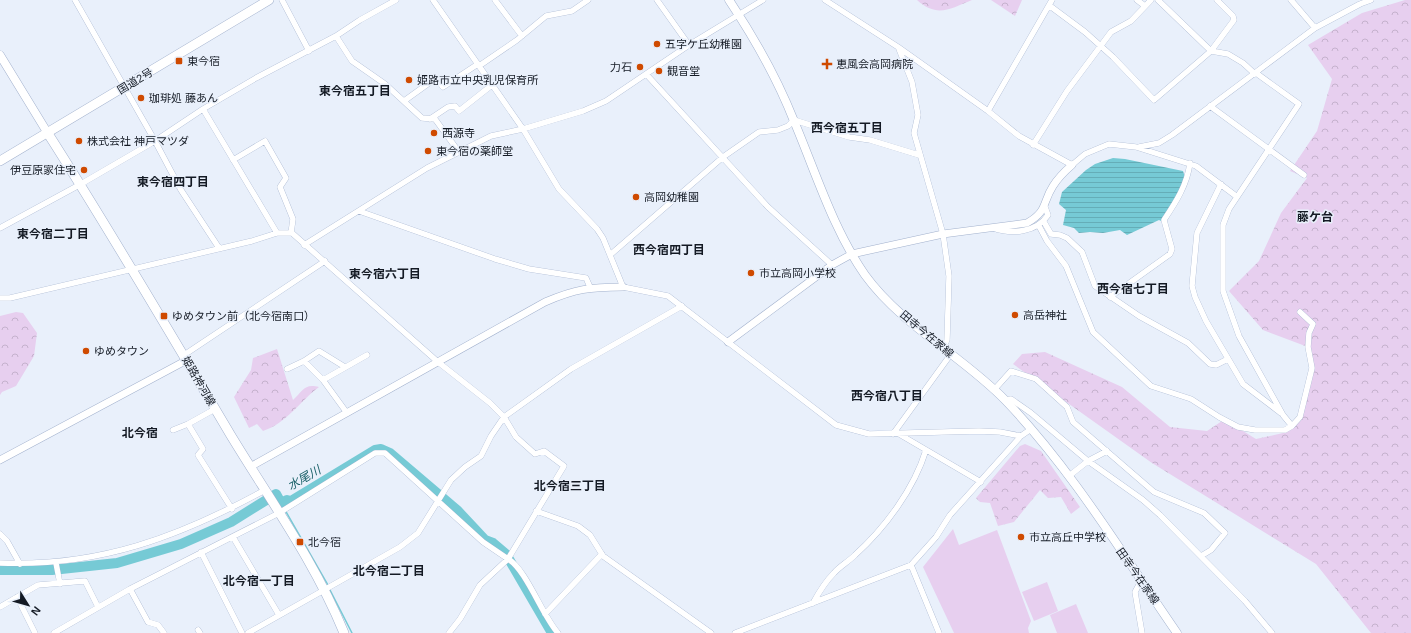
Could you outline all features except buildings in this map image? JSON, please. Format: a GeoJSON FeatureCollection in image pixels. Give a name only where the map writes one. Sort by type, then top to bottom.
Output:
{"type":"FeatureCollection","features":[{"type":"Feature","properties":{"kind":"main road","name":"国道2号"},"geometry":{"type":"LineString","coordinates":[[0,161],[269,0]]}},
{"type":"Feature","properties":{"kind":"main road","name":"田寺今在家線"},"geometry":{"type":"LineString","coordinates":[[729,0],[764,56],[794,120],[835,221],[852,254],[866,276],[888,300],[1005,400],[1032,429],[1070,476],[1177,633]]}},
{"type":"Feature","properties":{"kind":"main road"},"geometry":{"type":"LineString","coordinates":[[0,55],[48,132]]}},
{"type":"Feature","properties":{"kind":"main road","name":"姫路神河線"},"geometry":{"type":"LineString","coordinates":[[48,132],[133,268],[250,467],[279,511],[324,589],[344,633]]}},
{"type":"Feature","properties":{"kind":"street"},"geometry":{"type":"LineString","coordinates":[[75,0],[181,190],[219,248]]}},
{"type":"Feature","properties":{"kind":"street"},"geometry":{"type":"LineString","coordinates":[[282,0],[309,51]]}},
{"type":"Feature","properties":{"kind":"street"},"geometry":{"type":"LineString","coordinates":[[433,0],[524,129],[559,190],[597,228],[623,287]]}},
{"type":"Feature","properties":{"kind":"street"},"geometry":{"type":"LineString","coordinates":[[495,0],[522,36]]}},
{"type":"Feature","properties":{"kind":"street"},"geometry":{"type":"LineString","coordinates":[[404,101],[436,78],[443,87],[522,36],[546,16],[572,11],[588,0]]}},
{"type":"Feature","properties":{"kind":"street"},"geometry":{"type":"LineString","coordinates":[[657,0],[689,45]]}},
{"type":"Feature","properties":{"kind":"street"},"geometry":{"type":"LineString","coordinates":[[304,245],[427,168],[491,136],[524,129],[583,111],[606,101],[689,45],[763,0]]}},
{"type":"Feature","properties":{"kind":"street"},"geometry":{"type":"LineString","coordinates":[[825,0],[898,47],[1033,145],[1072,165]]}},
{"type":"Feature","properties":{"kind":"street"},"geometry":{"type":"LineString","coordinates":[[1137,0],[1145,6]]}},
{"type":"Feature","properties":{"kind":"street"},"geometry":{"type":"LineString","coordinates":[[1033,145],[1067,91],[1087,63],[1102,47],[1111,32],[1131,21],[1151,0]]}},
{"type":"Feature","properties":{"kind":"street"},"geometry":{"type":"LineString","coordinates":[[1158,0],[1211,51],[1228,54],[1300,104],[1236,196],[1229,209],[1224,225],[1223,291],[1239,336],[1283,415],[1292,426]]}},
{"type":"Feature","properties":{"kind":"street"},"geometry":{"type":"LineString","coordinates":[[988,111],[1051,3],[1102,47],[1154,100],[1211,51],[1234,20],[1233,16],[1217,0]]}},
{"type":"Feature","properties":{"kind":"street"},"geometry":{"type":"LineString","coordinates":[[1291,0],[1315,28]]}},
{"type":"Feature","properties":{"kind":"street"},"geometry":{"type":"LineString","coordinates":[[1136,147],[1159,142],[1172,135],[1256,74],[1315,28],[1360,4],[1371,0]]}},
{"type":"Feature","properties":{"kind":"street"},"geometry":{"type":"LineString","coordinates":[[0,228],[81,184],[155,141],[203,109],[256,78],[336,36],[393,1]]}},
{"type":"Feature","properties":{"kind":"street"},"geometry":{"type":"LineString","coordinates":[[336,36],[352,61],[385,84],[422,118],[434,119],[459,152]]}},
{"type":"Feature","properties":{"kind":"street"},"geometry":{"type":"LineString","coordinates":[[898,47],[905,63],[914,92],[918,114],[914,133],[919,155],[943,234],[949,276],[947,340],[943,348]]}},
{"type":"Feature","properties":{"kind":"street"},"geometry":{"type":"LineString","coordinates":[[646,74],[768,207],[832,266]]}},
{"type":"Feature","properties":{"kind":"street"},"geometry":{"type":"LineString","coordinates":[[430,119],[448,107],[455,106],[459,111],[492,85]]}},
{"type":"Feature","properties":{"kind":"street"},"geometry":{"type":"LineString","coordinates":[[1210,106],[1304,175]]}},
{"type":"Feature","properties":{"kind":"street"},"geometry":{"type":"LineString","coordinates":[[203,109],[277,233]]}},
{"type":"Feature","properties":{"kind":"street"},"geometry":{"type":"LineString","coordinates":[[610,255],[723,157],[759,132],[778,130],[788,126],[794,120],[849,138],[870,140],[919,155]]}},
{"type":"Feature","properties":{"kind":"street"},"geometry":{"type":"LineString","coordinates":[[233,160],[265,141],[286,178],[280,187],[293,219],[291,233]]}},
{"type":"Feature","properties":{"kind":"street"},"geometry":{"type":"LineString","coordinates":[[728,342],[832,266],[852,254],[943,234],[1027,223],[1037,218],[1045,207],[1052,187],[1072,165],[1085,154],[1109,144],[1136,147],[1190,163],[1236,196]]}},
{"type":"Feature","properties":{"kind":"street"},"geometry":{"type":"LineString","coordinates":[[1110,297],[1170,254],[1172,249],[1164,220],[1181,193],[1188,175],[1190,163]]}},
{"type":"Feature","properties":{"kind":"street"},"geometry":{"type":"LineString","coordinates":[[1221,184],[1197,233],[1192,286],[1195,297],[1206,321],[1243,384],[1283,415]]}},
{"type":"Feature","properties":{"kind":"street"},"geometry":{"type":"LineString","coordinates":[[992,227],[1001,230],[1020,231],[1039,226],[1044,222],[1048,215],[1045,207]]}},
{"type":"Feature","properties":{"kind":"street"},"geometry":{"type":"LineString","coordinates":[[359,211],[495,259],[529,269],[586,278],[590,287]]}},
{"type":"Feature","properties":{"kind":"street"},"geometry":{"type":"LineString","coordinates":[[1044,222],[1051,234],[1067,238],[1082,252],[1095,286],[1139,316],[1188,343],[1210,364],[1216,365],[1228,359]]}},
{"type":"Feature","properties":{"kind":"street"},"geometry":{"type":"LineString","coordinates":[[1039,226],[1047,241],[1066,266],[1094,332],[1151,386],[1191,399],[1219,418],[1238,427],[1270,431],[1285,430],[1292,426],[1300,417],[1312,368],[1308,347],[1309,333],[1313,324],[1300,312]]}},
{"type":"Feature","properties":{"kind":"street"},"geometry":{"type":"LineString","coordinates":[[0,298],[10,298],[277,233],[291,233],[325,261],[438,362],[490,403],[504,417],[516,437],[535,454],[544,451],[564,466],[508,559],[480,585],[460,619],[449,633]]}},
{"type":"Feature","properties":{"kind":"street"},"geometry":{"type":"LineString","coordinates":[[0,460],[185,358],[325,261]]}},
{"type":"Feature","properties":{"kind":"street"},"geometry":{"type":"LineString","coordinates":[[250,467],[545,302],[569,292],[590,287],[623,287],[668,296],[836,425],[870,434],[979,431],[1000,432],[1021,436]]}},
{"type":"Feature","properties":{"kind":"street"},"geometry":{"type":"LineString","coordinates":[[248,633],[400,547],[418,533],[456,476],[481,456],[491,436],[504,417],[571,369],[682,306]]}},
{"type":"Feature","properties":{"kind":"street"},"geometry":{"type":"LineString","coordinates":[[287,369],[319,352],[345,367]]}},
{"type":"Feature","properties":{"kind":"street"},"geometry":{"type":"LineString","coordinates":[[896,434],[951,354]]}},
{"type":"Feature","properties":{"kind":"street"},"geometry":{"type":"LineString","coordinates":[[322,380],[367,355]]}},
{"type":"Feature","properties":{"kind":"street"},"geometry":{"type":"LineString","coordinates":[[304,361],[322,380],[347,413]]}},
{"type":"Feature","properties":{"kind":"street"},"geometry":{"type":"LineString","coordinates":[[994,390],[1012,371],[1036,379],[1067,407],[1073,422],[1154,492],[1204,514],[1225,533],[1211,550],[1201,556]]}},
{"type":"Feature","properties":{"kind":"street"},"geometry":{"type":"LineString","coordinates":[[1005,400],[1011,399],[1031,413],[1074,447],[1088,461],[1148,505],[1174,528],[1245,601],[1272,633]]}},
{"type":"Feature","properties":{"kind":"street"},"geometry":{"type":"LineString","coordinates":[[173,430],[216,409]]}},
{"type":"Feature","properties":{"kind":"street"},"geometry":{"type":"LineString","coordinates":[[188,424],[203,450],[198,455],[232,508]]}},
{"type":"Feature","properties":{"kind":"street"},"geometry":{"type":"LineString","coordinates":[[735,633],[911,565],[936,537],[950,515],[1021,436],[1032,429]]}},
{"type":"Feature","properties":{"kind":"street"},"geometry":{"type":"LineString","coordinates":[[896,434],[981,482]]}},
{"type":"Feature","properties":{"kind":"street"},"geometry":{"type":"LineString","coordinates":[[813,603],[822,586],[834,572],[855,556],[882,527],[920,470],[926,450]]}},
{"type":"Feature","properties":{"kind":"street"},"geometry":{"type":"LineString","coordinates":[[1070,476],[1088,461],[1107,451]]}},
{"type":"Feature","properties":{"kind":"street"},"geometry":{"type":"LineString","coordinates":[[54,633],[130,589],[233,537],[375,453],[385,453],[441,497],[483,542],[517,567],[558,633]]}},
{"type":"Feature","properties":{"kind":"street"},"geometry":{"type":"LineString","coordinates":[[0,563],[56,563],[118,552],[174,535],[266,491]]}},
{"type":"Feature","properties":{"kind":"street"},"geometry":{"type":"LineString","coordinates":[[536,511],[578,526],[590,535],[602,554],[711,633]]}},
{"type":"Feature","properties":{"kind":"street"},"geometry":{"type":"LineString","coordinates":[[0,534],[7,541],[20,564]]}},
{"type":"Feature","properties":{"kind":"street"},"geometry":{"type":"LineString","coordinates":[[233,537],[279,615]]}},
{"type":"Feature","properties":{"kind":"street"},"geometry":{"type":"LineString","coordinates":[[201,552],[242,633]]}},
{"type":"Feature","properties":{"kind":"street"},"geometry":{"type":"LineString","coordinates":[[545,614],[602,554]]}},
{"type":"Feature","properties":{"kind":"street"},"geometry":{"type":"LineString","coordinates":[[56,563],[60,584]]}},
{"type":"Feature","properties":{"kind":"street"},"geometry":{"type":"LineString","coordinates":[[911,565],[939,633]]}},
{"type":"Feature","properties":{"kind":"street"},"geometry":{"type":"LineString","coordinates":[[0,607],[38,586],[85,581],[98,607]]}},
{"type":"Feature","properties":{"kind":"street"},"geometry":{"type":"LineString","coordinates":[[1141,581],[1135,592],[1142,633]]}},
{"type":"Feature","properties":{"kind":"street"},"geometry":{"type":"LineString","coordinates":[[130,589],[148,622],[158,625],[164,633]]}},
{"type":"Feature","properties":{"kind":"street"},"geometry":{"type":"LineString","coordinates":[[17,597],[35,633]]}},
{"type":"Feature","properties":{"kind":"green space"},"geometry":{"type":"Polygon","coordinates":[[[917,0],[972,0],[950,9],[937,10],[924,6],[917,0]]]}},
{"type":"Feature","properties":{"kind":"green space"},"geometry":{"type":"Polygon","coordinates":[[[991,0],[1022,0],[1015,16],[991,0]]]}},
{"type":"Feature","properties":{"kind":"green space"},"geometry":{"type":"Polygon","coordinates":[[[1405,0],[1411,0],[1411,633],[1371,633],[1316,564],[1152,463],[1013,364],[1022,354],[1045,352],[1122,387],[1170,427],[1207,431],[1222,421],[1230,423],[1256,439],[1283,433],[1301,413],[1311,380],[1308,347],[1263,330],[1229,291],[1259,261],[1281,213],[1307,178],[1290,171],[1317,131],[1332,79],[1308,45],[1362,13],[1405,0]]]}},
{"type":"Feature","properties":{"kind":"green space"},"geometry":{"type":"Polygon","coordinates":[[[16,312],[23,313],[37,333],[34,356],[16,386],[2,392],[0,395],[0,316],[16,312]]]}},
{"type":"Feature","properties":{"kind":"green space"},"geometry":{"type":"Polygon","coordinates":[[[277,349],[293,400],[307,387],[319,387],[279,423],[263,431],[257,424],[249,428],[234,397],[251,370],[253,358],[277,349]]]}},
{"type":"Feature","properties":{"kind":"green space"},"geometry":{"type":"Polygon","coordinates":[[[1025,444],[1041,451],[1080,507],[1071,514],[1061,497],[1048,498],[1040,490],[1014,522],[998,526],[990,503],[980,502],[976,498],[1020,446],[1025,444]]]}},
{"type":"Feature","properties":{"kind":"green space"},"geometry":{"type":"Polygon","coordinates":[[[953,529],[959,545],[997,530],[1031,621],[1028,628],[1029,633],[954,633],[923,567],[953,529]]]}},
{"type":"Feature","properties":{"kind":"green space"},"geometry":{"type":"Polygon","coordinates":[[[1047,582],[1058,611],[1034,621],[1022,592],[1047,582]]]}},
{"type":"Feature","properties":{"kind":"green space"},"geometry":{"type":"Polygon","coordinates":[[[1076,604],[1088,633],[1057,633],[1050,615],[1076,604]]]}},
{"type":"Feature","properties":{"kind":"water"},"geometry":{"type":"Polygon","coordinates":[[[1113,158],[1125,159],[1183,171],[1186,180],[1174,202],[1161,221],[1159,220],[1127,235],[1120,230],[1103,233],[1079,233],[1074,228],[1063,225],[1066,210],[1059,204],[1062,192],[1086,170],[1095,164],[1113,158]]]}},
{"type":"Feature","properties":{"kind":"waterway","name":"水尾川"},"geometry":{"type":"LineString","coordinates":[[0,570],[52,570],[117,563],[181,544],[231,522],[276,494],[281,503],[287,500],[291,501],[375,450],[381,449],[390,453],[457,510],[485,540],[493,543],[506,554],[552,633]]}},
{"type":"Feature","properties":{"kind":"waterway"},"geometry":{"type":"LineString","coordinates":[[281,503],[328,585]]}},
{"type":"Feature","properties":{"kind":"waterway"},"geometry":{"type":"LineString","coordinates":[[329,588],[352,633]]}},
{"type":"Feature","properties":{"kind":"place","name":"五字ケ丘幼稚園"},"geometry":{"type":"Point","coordinates":[657,44]}},
{"type":"Feature","properties":{"kind":"place","name":"東今宿"},"geometry":{"type":"Point","coordinates":[179,61]}},
{"type":"Feature","properties":{"kind":"place","name":"恵風会高岡病院"},"geometry":{"type":"Point","coordinates":[827,64]}},
{"type":"Feature","properties":{"kind":"place","name":"力石"},"geometry":{"type":"Point","coordinates":[640,67]}},
{"type":"Feature","properties":{"kind":"place","name":"観音堂"},"geometry":{"type":"Point","coordinates":[659,71]}},
{"type":"Feature","properties":{"kind":"place","name":"姫路市立中央乳児保育所"},"geometry":{"type":"Point","coordinates":[409,80]}},
{"type":"Feature","properties":{"kind":"place","name":"珈琲処 藤あん"},"geometry":{"type":"Point","coordinates":[141,98]}},
{"type":"Feature","properties":{"kind":"place","name":"西源寺"},"geometry":{"type":"Point","coordinates":[434,133]}},
{"type":"Feature","properties":{"kind":"place","name":"株式会社 神戸マツダ"},"geometry":{"type":"Point","coordinates":[79,141]}},
{"type":"Feature","properties":{"kind":"place","name":"東今宿の薬師堂"},"geometry":{"type":"Point","coordinates":[428,151]}},
{"type":"Feature","properties":{"kind":"place","name":"伊豆原家住宅"},"geometry":{"type":"Point","coordinates":[84,170]}},
{"type":"Feature","properties":{"kind":"place","name":"高岡幼稚園"},"geometry":{"type":"Point","coordinates":[636,197]}},
{"type":"Feature","properties":{"kind":"place","name":"市立高岡小学校"},"geometry":{"type":"Point","coordinates":[751,273]}},
{"type":"Feature","properties":{"kind":"place","name":"高岳神社"},"geometry":{"type":"Point","coordinates":[1015,315]}},
{"type":"Feature","properties":{"kind":"place","name":"ゆめタウン前（北今宿南口）"},"geometry":{"type":"Point","coordinates":[164,316]}},
{"type":"Feature","properties":{"kind":"place","name":"ゆめタウン"},"geometry":{"type":"Point","coordinates":[86,351]}},
{"type":"Feature","properties":{"kind":"place","name":"市立高丘中学校"},"geometry":{"type":"Point","coordinates":[1021,537]}},
{"type":"Feature","properties":{"kind":"place","name":"北今宿"},"geometry":{"type":"Point","coordinates":[300,542]}},
{"type":"Feature","properties":{"kind":"district","name":"東今宿五丁目"},"geometry":{"type":"Point","coordinates":[355,91]}},
{"type":"Feature","properties":{"kind":"district","name":"西今宿五丁目"},"geometry":{"type":"Point","coordinates":[847,128]}},
{"type":"Feature","properties":{"kind":"district","name":"東今宿四丁目"},"geometry":{"type":"Point","coordinates":[173,182]}},
{"type":"Feature","properties":{"kind":"district","name":"藤ケ台"},"geometry":{"type":"Point","coordinates":[1315,217]}},
{"type":"Feature","properties":{"kind":"district","name":"東今宿二丁目"},"geometry":{"type":"Point","coordinates":[53,234]}},
{"type":"Feature","properties":{"kind":"district","name":"西今宿四丁目"},"geometry":{"type":"Point","coordinates":[669,250]}},
{"type":"Feature","properties":{"kind":"district","name":"東今宿六丁目"},"geometry":{"type":"Point","coordinates":[385,274]}},
{"type":"Feature","properties":{"kind":"district","name":"西今宿七丁目"},"geometry":{"type":"Point","coordinates":[1133,289]}},
{"type":"Feature","properties":{"kind":"district","name":"西今宿八丁目"},"geometry":{"type":"Point","coordinates":[887,396]}},
{"type":"Feature","properties":{"kind":"district","name":"北今宿"},"geometry":{"type":"Point","coordinates":[140,433]}},
{"type":"Feature","properties":{"kind":"district","name":"北今宿三丁目"},"geometry":{"type":"Point","coordinates":[570,486]}},
{"type":"Feature","properties":{"kind":"district","name":"北今宿二丁目"},"geometry":{"type":"Point","coordinates":[389,571]}},
{"type":"Feature","properties":{"kind":"district","name":"北今宿一丁目"},"geometry":{"type":"Point","coordinates":[259,581]}}]}
